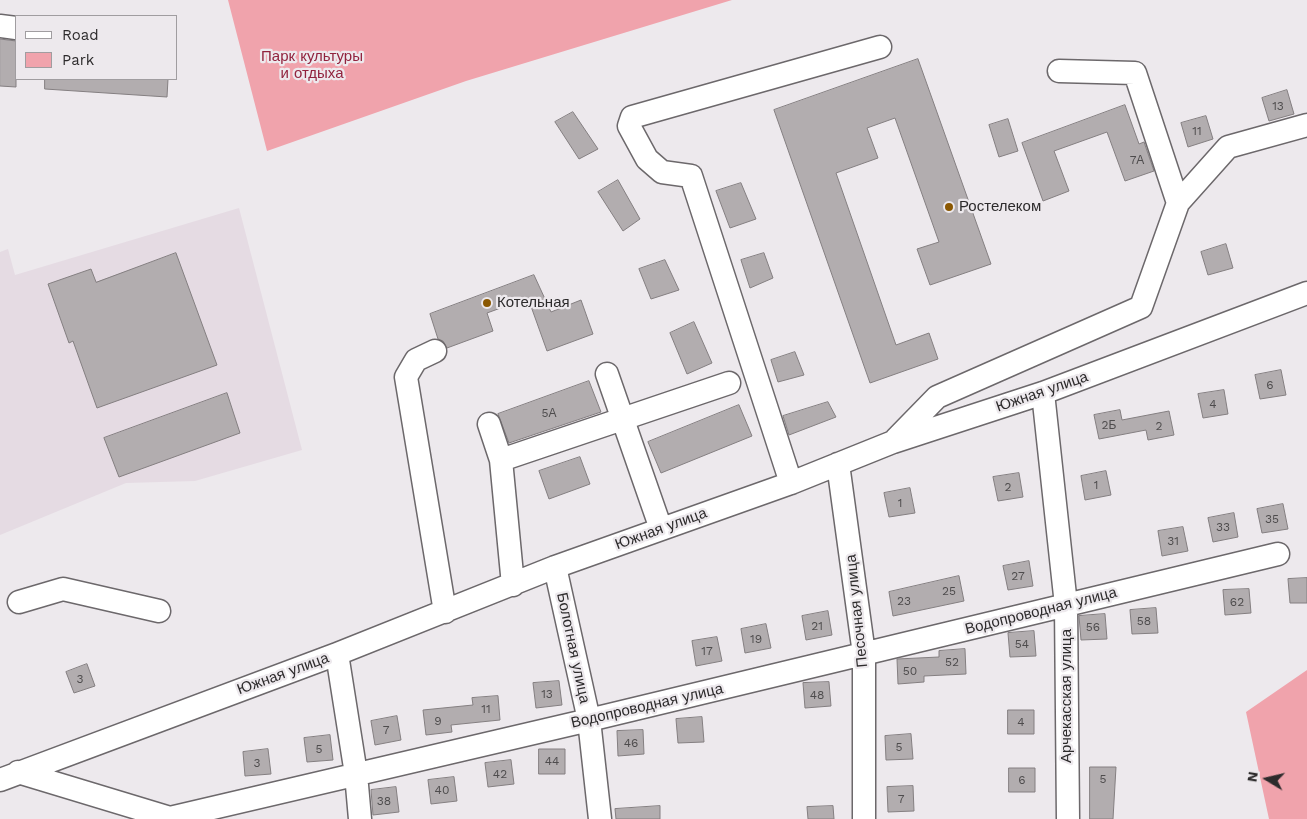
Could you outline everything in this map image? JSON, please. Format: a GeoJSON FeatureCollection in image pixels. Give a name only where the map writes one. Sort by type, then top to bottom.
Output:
{"type":"FeatureCollection","features":[{"type":"Feature","properties":{"kind":"street"},"geometry":{"type":"LineString","coordinates":[[0,26],[15,28]]}},
{"type":"Feature","properties":{"kind":"street"},"geometry":{"type":"LineString","coordinates":[[791,483],[692,176],[662,172],[646,159],[629,126],[632,117],[880,47]]}},
{"type":"Feature","properties":{"kind":"street"},"geometry":{"type":"LineString","coordinates":[[1059,71],[1136,73],[1178,203]]}},
{"type":"Feature","properties":{"kind":"street"},"geometry":{"type":"LineString","coordinates":[[892,442],[937,397],[1141,307],[1178,203],[1228,147],[1307,125]]}},
{"type":"Feature","properties":{"kind":"street","name":"Южная улица"},"geometry":{"type":"LineString","coordinates":[[9,776],[337,654],[555,567],[791,483],[892,442],[1043,393],[1307,293]]}},
{"type":"Feature","properties":{"kind":"street"},"geometry":{"type":"LineString","coordinates":[[435,351],[416,360],[406,377],[445,612]]}},
{"type":"Feature","properties":{"kind":"street"},"geometry":{"type":"LineString","coordinates":[[607,374],[661,529]]}},
{"type":"Feature","properties":{"kind":"street"},"geometry":{"type":"LineString","coordinates":[[502,460],[729,383]]}},
{"type":"Feature","properties":{"kind":"street","name":"Арчекасская улица"},"geometry":{"type":"LineString","coordinates":[[1043,393],[1066,605],[1068,819]]}},
{"type":"Feature","properties":{"kind":"street"},"geometry":{"type":"LineString","coordinates":[[489,424],[502,460],[513,585]]}},
{"type":"Feature","properties":{"kind":"street","name":"Песочная улица"},"geometry":{"type":"LineString","coordinates":[[838,464],[864,654],[864,819]]}},
{"type":"Feature","properties":{"kind":"street","name":"Водопроводная улица"},"geometry":{"type":"LineString","coordinates":[[9,776],[170,818],[589,720],[1278,554]]}},
{"type":"Feature","properties":{"kind":"street","name":"Болотная улица"},"geometry":{"type":"LineString","coordinates":[[555,567],[589,720],[600,819]]}},
{"type":"Feature","properties":{"kind":"street"},"geometry":{"type":"LineString","coordinates":[[19,602],[63,589],[159,611]]}},
{"type":"Feature","properties":{"kind":"street"},"geometry":{"type":"LineString","coordinates":[[337,654],[356,774],[360,819]]}},
{"type":"Feature","properties":{"kind":"shaded area"},"geometry":{"type":"Polygon","coordinates":[[[239,208],[302,450],[195,481],[126,483],[0,535],[0,252],[8,249],[15,275],[239,208]]]}},
{"type":"Feature","properties":{"kind":"green space","name":"Парк культуры и отдыха"},"geometry":{"type":"Polygon","coordinates":[[[228,0],[732,0],[466,81],[267,151],[228,0]]]}},
{"type":"Feature","properties":{"kind":"green space"},"geometry":{"type":"Polygon","coordinates":[[[1307,670],[1307,819],[1269,819],[1246,712],[1307,670]]]}},
{"type":"Feature","properties":{"kind":"building"},"geometry":{"type":"Polygon","coordinates":[[[0,39],[15,41],[16,87],[0,86],[0,39]]]}},
{"type":"Feature","properties":{"kind":"building","name":"Ростелеком"},"geometry":{"type":"Polygon","coordinates":[[[918,59],[991,264],[930,285],[917,249],[939,242],[895,118],[867,128],[878,158],[836,173],[896,345],[929,333],[938,359],[870,383],[774,110],[918,59]]]}},
{"type":"Feature","properties":{"kind":"building"},"geometry":{"type":"Polygon","coordinates":[[[45,80],[168,80],[167,97],[45,89],[45,80]]]}},
{"type":"Feature","properties":{"kind":"building"},"geometry":{"type":"Polygon","coordinates":[[[1287,90],[1294,114],[1269,121],[1262,98],[1287,90]]]}},
{"type":"Feature","properties":{"kind":"building"},"geometry":{"type":"Polygon","coordinates":[[[1125,105],[1139,144],[1144,142],[1154,171],[1125,181],[1107,132],[1054,151],[1069,191],[1043,201],[1022,143],[1125,105]]]}},
{"type":"Feature","properties":{"kind":"building"},"geometry":{"type":"Polygon","coordinates":[[[573,112],[598,149],[579,159],[555,122],[573,112]]]}},
{"type":"Feature","properties":{"kind":"building"},"geometry":{"type":"Polygon","coordinates":[[[1206,116],[1213,139],[1188,147],[1181,123],[1206,116]]]}},
{"type":"Feature","properties":{"kind":"building"},"geometry":{"type":"Polygon","coordinates":[[[1008,119],[1018,151],[999,157],[989,125],[1008,119]]]}},
{"type":"Feature","properties":{"kind":"building"},"geometry":{"type":"Polygon","coordinates":[[[618,180],[640,219],[623,231],[598,192],[618,180]]]}},
{"type":"Feature","properties":{"kind":"building"},"geometry":{"type":"Polygon","coordinates":[[[741,183],[756,219],[730,228],[716,191],[741,183]]]}},
{"type":"Feature","properties":{"kind":"building"},"geometry":{"type":"Polygon","coordinates":[[[1226,244],[1233,268],[1208,275],[1201,252],[1226,244]]]}},
{"type":"Feature","properties":{"kind":"building"},"geometry":{"type":"Polygon","coordinates":[[[176,253],[217,365],[97,408],[73,341],[69,343],[48,284],[91,269],[96,282],[176,253]]]}},
{"type":"Feature","properties":{"kind":"building"},"geometry":{"type":"Polygon","coordinates":[[[764,253],[773,278],[750,288],[741,260],[764,253]]]}},
{"type":"Feature","properties":{"kind":"building"},"geometry":{"type":"Polygon","coordinates":[[[665,260],[679,290],[651,299],[639,269],[665,260]]]}},
{"type":"Feature","properties":{"kind":"building","name":"Котельная"},"geometry":{"type":"Polygon","coordinates":[[[534,275],[551,312],[581,300],[593,334],[547,351],[528,298],[487,313],[493,331],[447,348],[443,341],[438,339],[430,314],[534,275]]]}},
{"type":"Feature","properties":{"kind":"building"},"geometry":{"type":"Polygon","coordinates":[[[694,322],[712,363],[687,374],[670,333],[694,322]]]}},
{"type":"Feature","properties":{"kind":"building"},"geometry":{"type":"Polygon","coordinates":[[[795,352],[804,375],[778,382],[771,360],[795,352]]]}},
{"type":"Feature","properties":{"kind":"building"},"geometry":{"type":"Polygon","coordinates":[[[1281,370],[1286,395],[1260,399],[1255,375],[1281,370]]]}},
{"type":"Feature","properties":{"kind":"building"},"geometry":{"type":"Polygon","coordinates":[[[589,381],[601,412],[509,443],[498,414],[589,381]]]}},
{"type":"Feature","properties":{"kind":"building"},"geometry":{"type":"Polygon","coordinates":[[[1224,390],[1228,414],[1203,418],[1198,394],[1224,390]]]}},
{"type":"Feature","properties":{"kind":"building"},"geometry":{"type":"Polygon","coordinates":[[[227,393],[240,433],[119,477],[104,438],[227,393]]]}},
{"type":"Feature","properties":{"kind":"building"},"geometry":{"type":"Polygon","coordinates":[[[828,402],[836,417],[789,435],[783,416],[828,402]]]}},
{"type":"Feature","properties":{"kind":"building"},"geometry":{"type":"Polygon","coordinates":[[[739,405],[752,436],[661,473],[648,442],[739,405]]]}},
{"type":"Feature","properties":{"kind":"building"},"geometry":{"type":"Polygon","coordinates":[[[1120,410],[1122,420],[1169,411],[1174,435],[1148,440],[1146,430],[1099,439],[1094,415],[1120,410]]]}},
{"type":"Feature","properties":{"kind":"building"},"geometry":{"type":"Polygon","coordinates":[[[580,457],[590,484],[549,499],[539,471],[580,457]]]}},
{"type":"Feature","properties":{"kind":"building"},"geometry":{"type":"Polygon","coordinates":[[[1106,471],[1111,495],[1085,500],[1081,476],[1106,471]]]}},
{"type":"Feature","properties":{"kind":"building"},"geometry":{"type":"Polygon","coordinates":[[[1019,473],[1023,497],[998,501],[993,477],[1019,473]]]}},
{"type":"Feature","properties":{"kind":"building"},"geometry":{"type":"Polygon","coordinates":[[[910,488],[915,513],[889,517],[884,493],[910,488]]]}},
{"type":"Feature","properties":{"kind":"building"},"geometry":{"type":"Polygon","coordinates":[[[1283,504],[1288,529],[1262,533],[1257,509],[1283,504]]]}},
{"type":"Feature","properties":{"kind":"building"},"geometry":{"type":"Polygon","coordinates":[[[1234,513],[1238,537],[1213,542],[1208,518],[1234,513]]]}},
{"type":"Feature","properties":{"kind":"building"},"geometry":{"type":"Polygon","coordinates":[[[1183,527],[1188,551],[1162,556],[1158,531],[1183,527]]]}},
{"type":"Feature","properties":{"kind":"building"},"geometry":{"type":"Polygon","coordinates":[[[1029,561],[1033,586],[1008,590],[1003,566],[1029,561]]]}},
{"type":"Feature","properties":{"kind":"building"},"geometry":{"type":"Polygon","coordinates":[[[959,576],[964,601],[893,616],[889,592],[959,576]]]}},
{"type":"Feature","properties":{"kind":"building"},"geometry":{"type":"Polygon","coordinates":[[[1307,578],[1307,603],[1290,603],[1288,579],[1307,578]]]}},
{"type":"Feature","properties":{"kind":"building"},"geometry":{"type":"Polygon","coordinates":[[[1249,589],[1251,613],[1225,615],[1223,590],[1249,589]]]}},
{"type":"Feature","properties":{"kind":"building"},"geometry":{"type":"Polygon","coordinates":[[[1156,608],[1158,633],[1132,634],[1130,610],[1156,608]]]}},
{"type":"Feature","properties":{"kind":"building"},"geometry":{"type":"Polygon","coordinates":[[[828,611],[832,635],[806,640],[802,616],[828,611]]]}},
{"type":"Feature","properties":{"kind":"building"},"geometry":{"type":"Polygon","coordinates":[[[1105,614],[1107,639],[1081,640],[1079,616],[1105,614]]]}},
{"type":"Feature","properties":{"kind":"building"},"geometry":{"type":"Polygon","coordinates":[[[766,624],[771,648],[745,653],[741,629],[766,624]]]}},
{"type":"Feature","properties":{"kind":"building"},"geometry":{"type":"Polygon","coordinates":[[[1034,631],[1036,656],[1010,657],[1008,633],[1034,631]]]}},
{"type":"Feature","properties":{"kind":"building"},"geometry":{"type":"Polygon","coordinates":[[[717,637],[722,661],[696,666],[692,641],[717,637]]]}},
{"type":"Feature","properties":{"kind":"building"},"geometry":{"type":"Polygon","coordinates":[[[965,649],[966,674],[924,676],[924,682],[898,684],[897,659],[939,657],[939,651],[965,649]]]}},
{"type":"Feature","properties":{"kind":"building"},"geometry":{"type":"Polygon","coordinates":[[[87,664],[95,686],[74,693],[66,672],[87,664]]]}},
{"type":"Feature","properties":{"kind":"building"},"geometry":{"type":"Polygon","coordinates":[[[559,681],[562,705],[536,708],[533,683],[559,681]]]}},
{"type":"Feature","properties":{"kind":"building"},"geometry":{"type":"Polygon","coordinates":[[[829,682],[831,706],[805,708],[803,683],[829,682]]]}},
{"type":"Feature","properties":{"kind":"building"},"geometry":{"type":"Polygon","coordinates":[[[498,696],[500,720],[451,725],[452,732],[426,735],[423,710],[473,705],[472,698],[498,696]]]}},
{"type":"Feature","properties":{"kind":"building"},"geometry":{"type":"Polygon","coordinates":[[[1008,710],[1034,710],[1034,734],[1008,734],[1008,710]]]}},
{"type":"Feature","properties":{"kind":"building"},"geometry":{"type":"Polygon","coordinates":[[[397,716],[401,740],[375,745],[371,721],[397,716]]]}},
{"type":"Feature","properties":{"kind":"building"},"geometry":{"type":"Polygon","coordinates":[[[702,717],[704,742],[678,743],[676,719],[702,717]]]}},
{"type":"Feature","properties":{"kind":"building"},"geometry":{"type":"Polygon","coordinates":[[[643,730],[644,754],[618,756],[617,731],[643,730]]]}},
{"type":"Feature","properties":{"kind":"building"},"geometry":{"type":"Polygon","coordinates":[[[911,734],[913,759],[886,760],[885,736],[911,734]]]}},
{"type":"Feature","properties":{"kind":"building"},"geometry":{"type":"Polygon","coordinates":[[[330,735],[333,760],[307,762],[304,738],[330,735]]]}},
{"type":"Feature","properties":{"kind":"building"},"geometry":{"type":"Polygon","coordinates":[[[268,749],[271,774],[245,776],[243,752],[268,749]]]}},
{"type":"Feature","properties":{"kind":"building"},"geometry":{"type":"Polygon","coordinates":[[[539,749],[565,749],[565,774],[539,774],[539,749]]]}},
{"type":"Feature","properties":{"kind":"building"},"geometry":{"type":"Polygon","coordinates":[[[511,760],[514,784],[488,787],[485,763],[511,760]]]}},
{"type":"Feature","properties":{"kind":"building"},"geometry":{"type":"Polygon","coordinates":[[[1090,767],[1116,767],[1113,819],[1090,819],[1090,767]]]}},
{"type":"Feature","properties":{"kind":"building"},"geometry":{"type":"Polygon","coordinates":[[[1009,768],[1035,768],[1035,792],[1009,792],[1009,768]]]}},
{"type":"Feature","properties":{"kind":"building"},"geometry":{"type":"Polygon","coordinates":[[[454,777],[457,801],[431,804],[428,780],[454,777]]]}},
{"type":"Feature","properties":{"kind":"building"},"geometry":{"type":"Polygon","coordinates":[[[913,786],[914,811],[888,812],[887,787],[913,786]]]}},
{"type":"Feature","properties":{"kind":"building"},"geometry":{"type":"Polygon","coordinates":[[[396,787],[399,812],[373,815],[371,790],[396,787]]]}},
{"type":"Feature","properties":{"kind":"building"},"geometry":{"type":"Polygon","coordinates":[[[660,806],[660,819],[616,819],[615,809],[660,806]]]}},
{"type":"Feature","properties":{"kind":"building"},"geometry":{"type":"Polygon","coordinates":[[[833,806],[834,819],[808,819],[807,807],[833,806]]]}},
{"type":"Feature","properties":{"kind":"place","name":"Ростелеком"},"geometry":{"type":"Point","coordinates":[949,207]}},
{"type":"Feature","properties":{"kind":"place","name":"Котельная"},"geometry":{"type":"Point","coordinates":[487,303]}}]}
